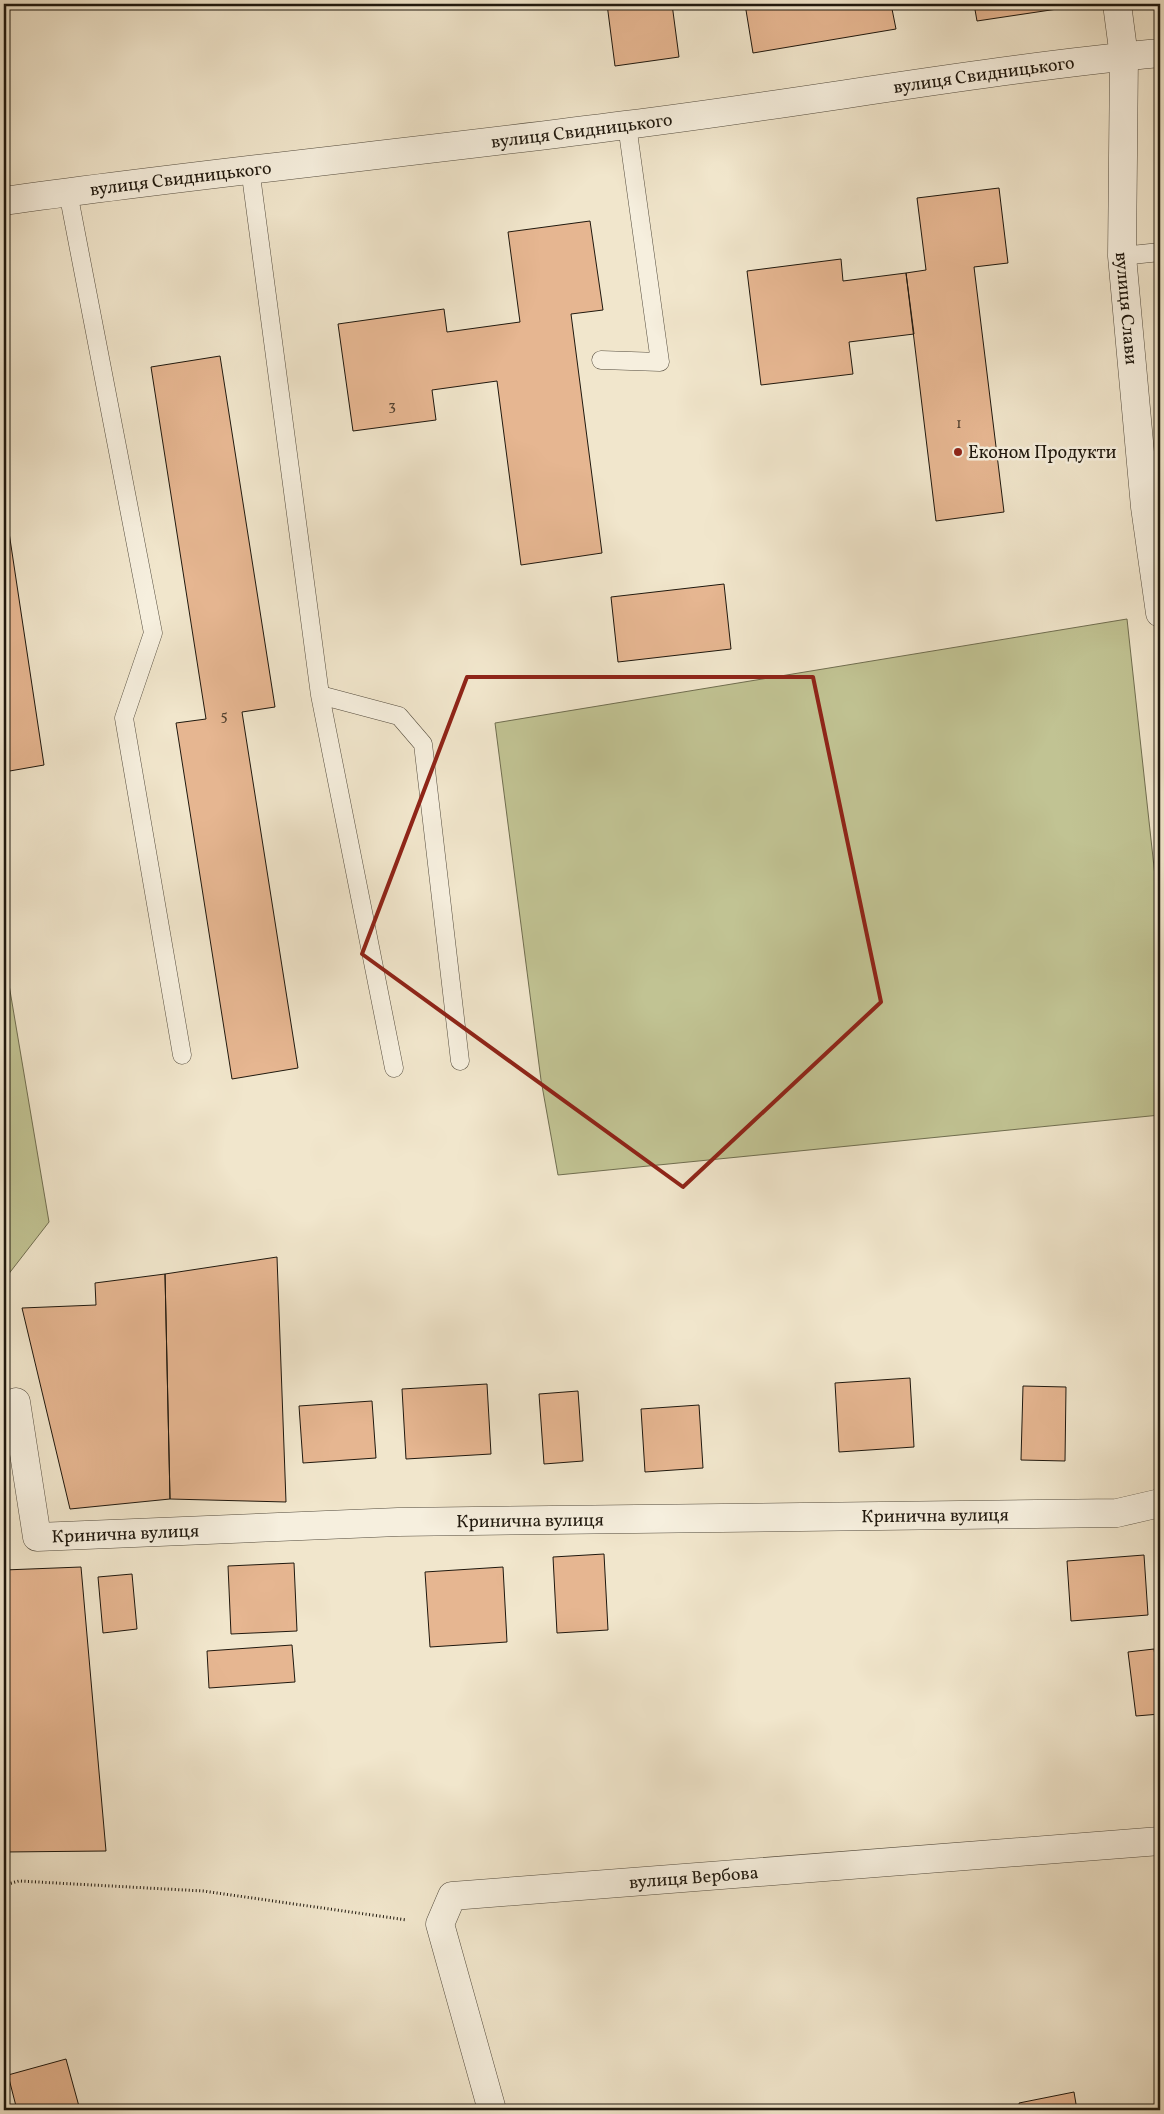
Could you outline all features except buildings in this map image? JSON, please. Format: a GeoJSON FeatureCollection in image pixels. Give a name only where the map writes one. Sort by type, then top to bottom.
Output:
{"type":"FeatureCollection","features":[{"type":"Feature","properties":{"kind":"street","name":"вулиця Слави"},"geometry":{"type":"LineString","coordinates":[[1117,4],[1124,57],[1122,256],[1153,506],[1160,613]]}},
{"type":"Feature","properties":{"kind":"street","name":"вулиця Свидницького"},"geometry":{"type":"LineString","coordinates":[[4,200],[250,168],[627,125],[984,74],[1160,53]]}},
{"type":"Feature","properties":{"kind":"street","name":"Кринична вулиця"},"geometry":{"type":"LineString","coordinates":[[16,1402],[36,1536],[398,1522],[1117,1513],[1160,1503]]}},
{"type":"Feature","properties":{"kind":"street","name":"вулиця Вербова"},"geometry":{"type":"LineString","coordinates":[[440,1924],[452,1896],[1160,1841]]}},
{"type":"Feature","properties":{"kind":"street"},"geometry":{"type":"LineString","coordinates":[[440,1924],[492,2110]]}},
{"type":"Feature","properties":{"kind":"lane"},"geometry":{"type":"LineString","coordinates":[[601,360],[660,362],[627,125]]}},
{"type":"Feature","properties":{"kind":"lane"},"geometry":{"type":"LineString","coordinates":[[250,168],[320,695],[394,1068]]}},
{"type":"Feature","properties":{"kind":"lane"},"geometry":{"type":"LineString","coordinates":[[68,192],[153,633],[124,718],[182,1055]]}},
{"type":"Feature","properties":{"kind":"lane"},"geometry":{"type":"LineString","coordinates":[[1122,256],[1160,252]]}},
{"type":"Feature","properties":{"kind":"lane"},"geometry":{"type":"LineString","coordinates":[[320,695],[399,716],[423,744],[460,1061]]}},
{"type":"Feature","properties":{"kind":"path"},"geometry":{"type":"LineString","coordinates":[[4,1885],[19,1881],[204,1891],[440,1924]]}},
{"type":"Feature","properties":{"kind":"highlighted area"},"geometry":{"type":"Polygon","coordinates":[[[467,677],[813,677],[881,1002],[683,1187],[362,954],[467,677]]]}},
{"type":"Feature","properties":{"kind":"green space"},"geometry":{"type":"Polygon","coordinates":[[[1127,619],[1160,922],[1160,1115],[558,1175],[541,1080],[495,723],[1127,619]]]}},
{"type":"Feature","properties":{"kind":"green space"},"geometry":{"type":"Polygon","coordinates":[[[4,955],[49,1222],[4,1280],[4,955]]]}},
{"type":"Feature","properties":{"kind":"place","name":"Економ Продукти"},"geometry":{"type":"Point","coordinates":[958,452]}}]}
